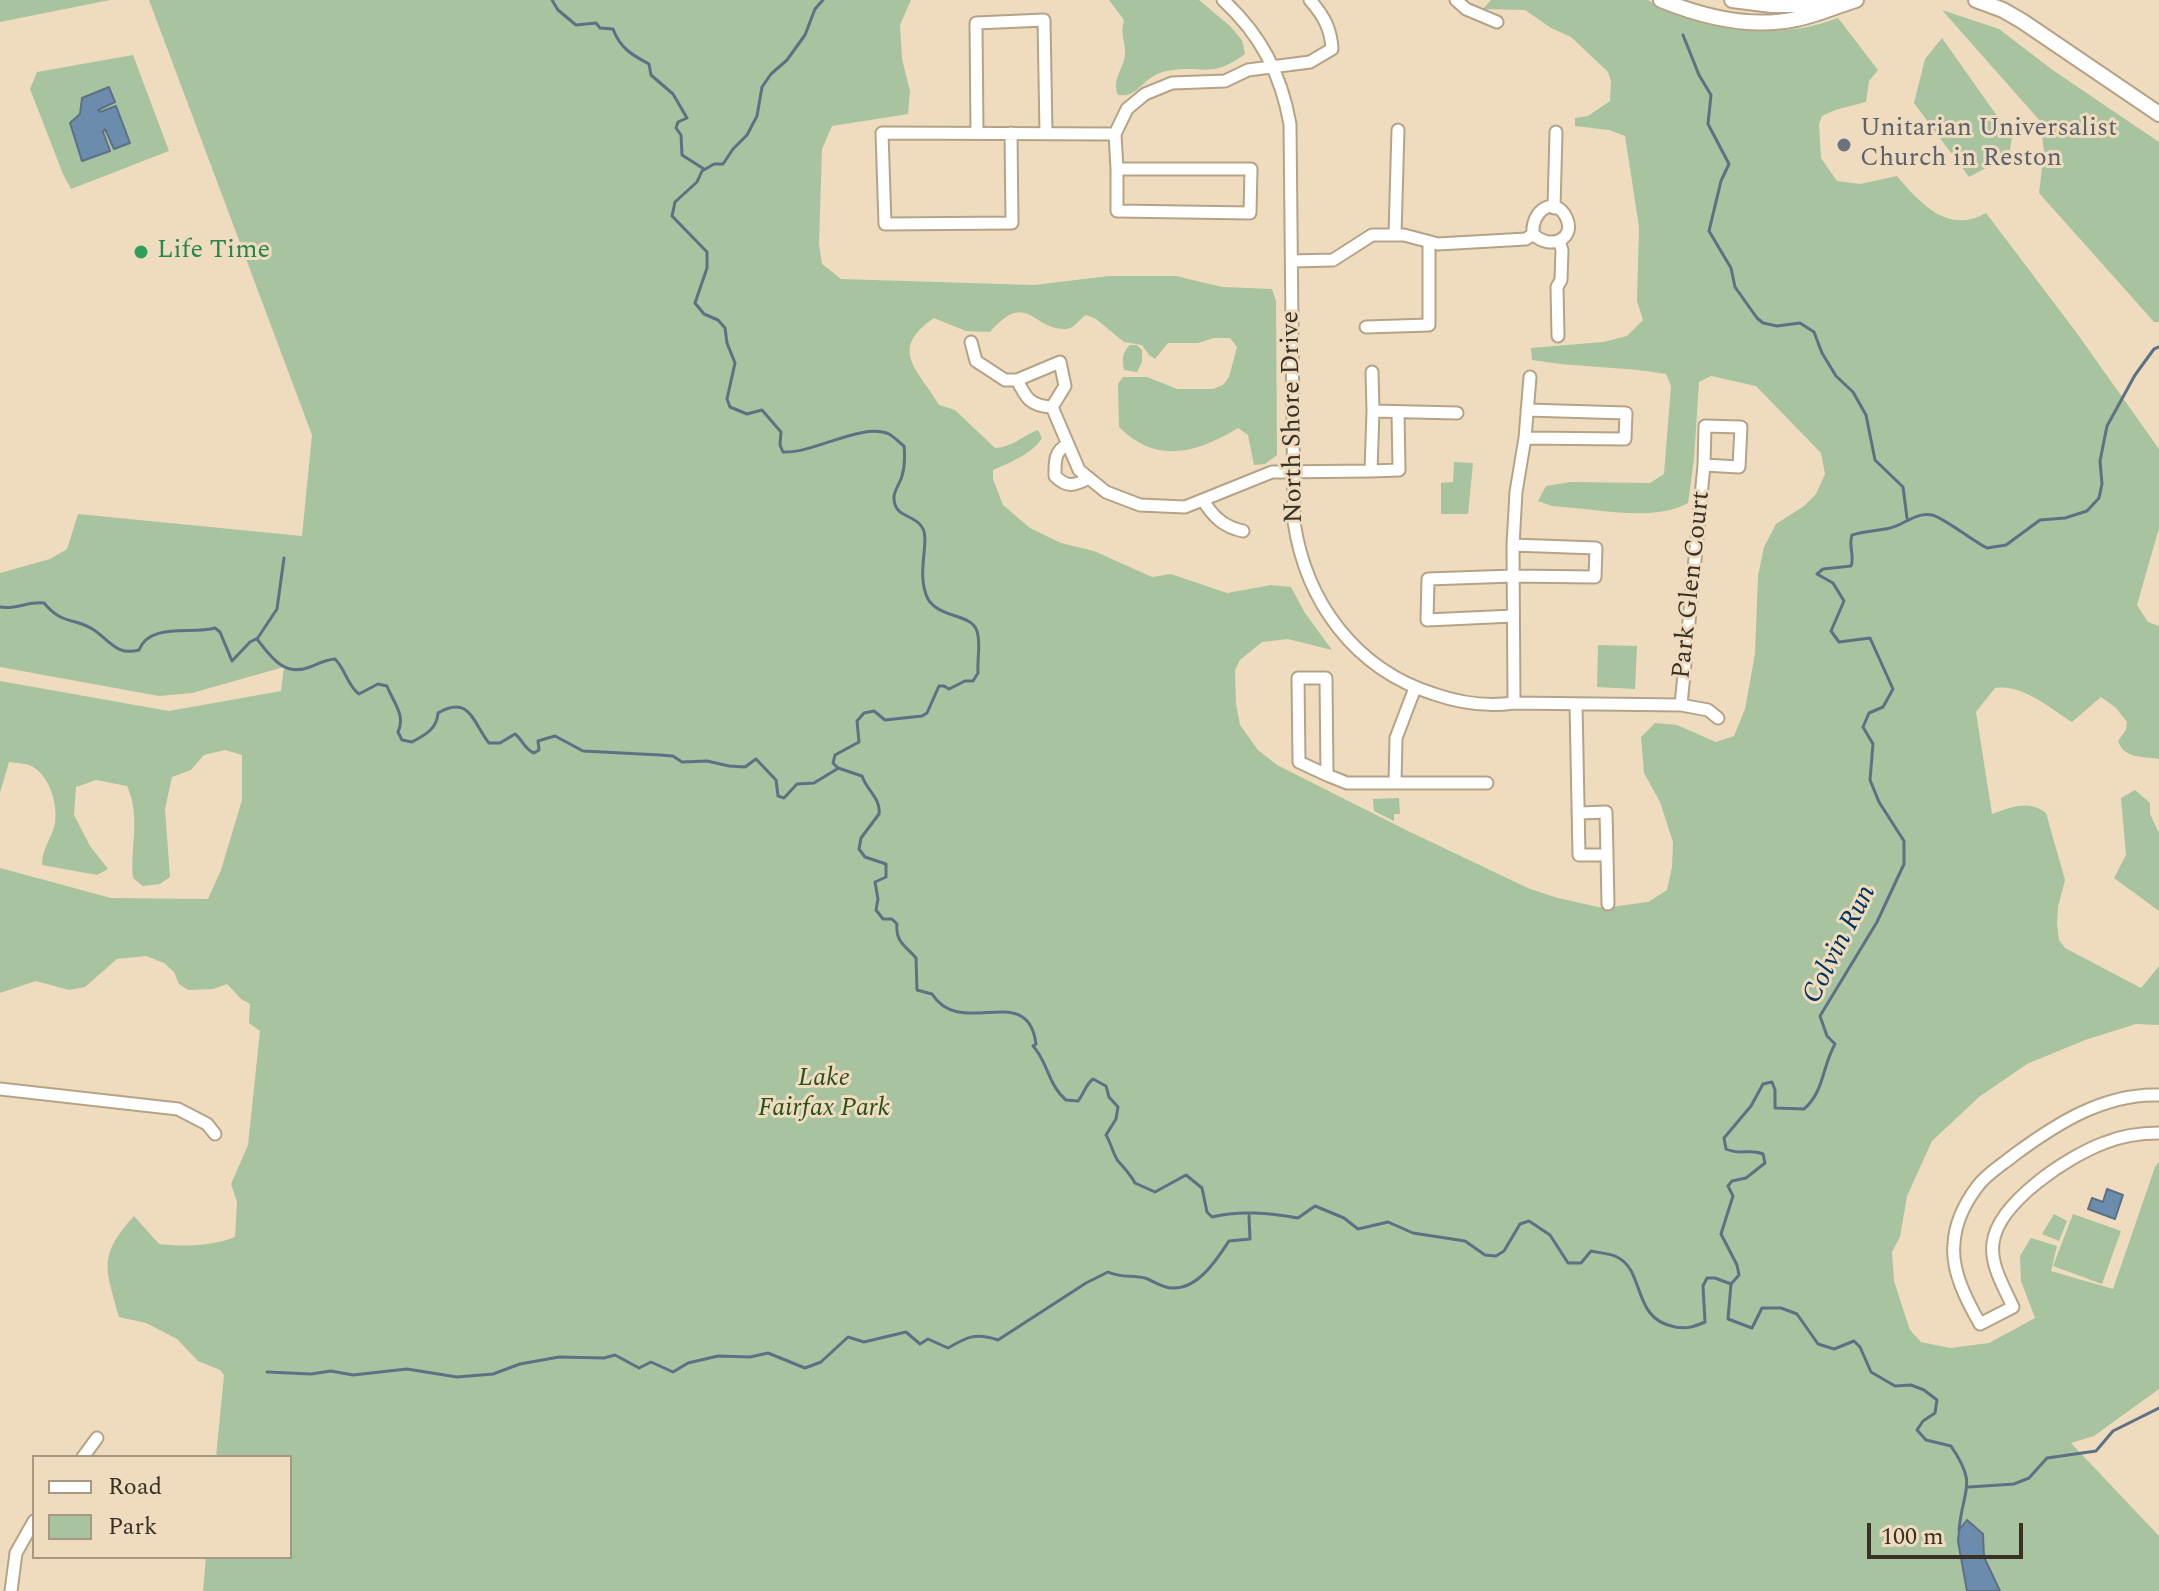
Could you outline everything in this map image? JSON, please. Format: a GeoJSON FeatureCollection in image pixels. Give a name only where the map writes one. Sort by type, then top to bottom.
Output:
{"type":"FeatureCollection","features":[{"type":"Feature","properties":{"kind":"main road"},"geometry":{"type":"LineString","coordinates":[[1661,0],[1713,17],[1750,22],[1793,20],[1848,2]]}},
{"type":"Feature","properties":{"kind":"main road"},"geometry":{"type":"LineString","coordinates":[[1732,0],[1772,5],[1848,2]]}},
{"type":"Feature","properties":{"kind":"main road"},"geometry":{"type":"LineString","coordinates":[[1976,0],[2022,21],[2159,114]]}},
{"type":"Feature","properties":{"kind":"street","name":"North Shore Drive"},"geometry":{"type":"LineString","coordinates":[[1223,0],[1254,33],[1274,66],[1286,99],[1290,124],[1293,474],[1297,543],[1310,584],[1334,624],[1382,670],[1415,688],[1470,703],[1681,705],[1708,710],[1718,718]]}},
{"type":"Feature","properties":{"kind":"street"},"geometry":{"type":"LineString","coordinates":[[1117,169],[1251,169],[1250,213],[1117,211],[1115,134],[1127,109],[1145,94],[1172,83],[1225,81],[1248,70],[1310,62],[1332,49],[1331,34],[1325,19],[1310,0]]}},
{"type":"Feature","properties":{"kind":"street"},"geometry":{"type":"LineString","coordinates":[[1456,0],[1466,9],[1497,22]]}},
{"type":"Feature","properties":{"kind":"street"},"geometry":{"type":"LineString","coordinates":[[977,133],[976,23],[1044,20],[1046,133]]}},
{"type":"Feature","properties":{"kind":"street"},"geometry":{"type":"LineString","coordinates":[[1395,234],[1398,130]]}},
{"type":"Feature","properties":{"kind":"street"},"geometry":{"type":"LineString","coordinates":[[1554,208],[1556,132]]}},
{"type":"Feature","properties":{"kind":"street"},"geometry":{"type":"LineString","coordinates":[[1011,133],[1012,223],[885,224],[882,133],[1011,133],[1046,133],[1115,134]]}},
{"type":"Feature","properties":{"kind":"street"},"geometry":{"type":"LineString","coordinates":[[1543,208],[1562,211],[1568,220],[1568,228],[1559,241],[1547,243],[1533,234],[1532,223],[1543,208]]}},
{"type":"Feature","properties":{"kind":"street"},"geometry":{"type":"LineString","coordinates":[[1292,261],[1333,260],[1372,235],[1395,234],[1429,243],[1526,239],[1533,234]]}},
{"type":"Feature","properties":{"kind":"street"},"geometry":{"type":"LineString","coordinates":[[1558,336],[1557,287],[1561,280],[1562,250],[1559,241]]}},
{"type":"Feature","properties":{"kind":"street"},"geometry":{"type":"LineString","coordinates":[[1366,327],[1429,325],[1429,243]]}},
{"type":"Feature","properties":{"kind":"street"},"geometry":{"type":"LineString","coordinates":[[971,342],[976,361],[1005,380],[1017,380],[1060,362],[1065,386],[1052,407]]}},
{"type":"Feature","properties":{"kind":"street"},"geometry":{"type":"LineString","coordinates":[[1371,471],[1372,372]]}},
{"type":"Feature","properties":{"kind":"street"},"geometry":{"type":"LineString","coordinates":[[1514,703],[1513,545],[1530,377]]}},
{"type":"Feature","properties":{"kind":"street"},"geometry":{"type":"LineString","coordinates":[[1017,380],[1027,400],[1035,406],[1052,407]]}},
{"type":"Feature","properties":{"kind":"street"},"geometry":{"type":"LineString","coordinates":[[1052,407],[1079,470],[1106,492],[1140,505],[1185,507],[1272,472],[1399,470],[1398,412]]}},
{"type":"Feature","properties":{"kind":"street"},"geometry":{"type":"LineString","coordinates":[[1525,438],[1625,439],[1626,413],[1527,410]]}},
{"type":"Feature","properties":{"kind":"street"},"geometry":{"type":"LineString","coordinates":[[1373,411],[1457,413]]}},
{"type":"Feature","properties":{"kind":"street","name":"Park Glen Court"},"geometry":{"type":"LineString","coordinates":[[1681,705],[1705,426],[1741,427],[1739,467],[1704,465]]}},
{"type":"Feature","properties":{"kind":"street"},"geometry":{"type":"LineString","coordinates":[[1067,445],[1061,448],[1055,459],[1055,476],[1064,485],[1075,486],[1089,478]]}},
{"type":"Feature","properties":{"kind":"street"},"geometry":{"type":"LineString","coordinates":[[1203,500],[1220,521],[1231,529],[1243,531]]}},
{"type":"Feature","properties":{"kind":"street"},"geometry":{"type":"LineString","coordinates":[[1513,545],[1596,548],[1595,577],[1428,579],[1427,620],[1513,616]]}},
{"type":"Feature","properties":{"kind":"street"},"geometry":{"type":"LineString","coordinates":[[1327,775],[1326,678],[1298,678],[1299,762],[1327,775],[1347,783],[1487,783]]}},
{"type":"Feature","properties":{"kind":"street"},"geometry":{"type":"LineString","coordinates":[[1395,783],[1396,738],[1415,688]]}},
{"type":"Feature","properties":{"kind":"street"},"geometry":{"type":"LineString","coordinates":[[1576,704],[1579,855],[1607,855]]}},
{"type":"Feature","properties":{"kind":"street"},"geometry":{"type":"LineString","coordinates":[[1580,813],[1606,812],[1608,904]]}},
{"type":"Feature","properties":{"kind":"street"},"geometry":{"type":"LineString","coordinates":[[0,1089],[178,1109],[207,1124],[215,1134]]}},
{"type":"Feature","properties":{"kind":"street"},"geometry":{"type":"LineString","coordinates":[[2159,1095],[2138,1096],[2096,1106],[2063,1120],[1978,1185],[1962,1211],[1953,1255],[1956,1271],[1980,1324],[2013,1307],[1994,1264],[1993,1243],[2001,1221],[2017,1200],[2077,1155],[2127,1136],[2159,1133]]}},
{"type":"Feature","properties":{"kind":"street"},"geometry":{"type":"LineString","coordinates":[[84,1455],[97,1438]]}},
{"type":"Feature","properties":{"kind":"street"},"geometry":{"type":"LineString","coordinates":[[11,1591],[16,1553],[32,1525]]}},
{"type":"Feature","properties":{"kind":"green space"},"geometry":{"type":"Polygon","coordinates":[[[0,0],[110,0],[0,22],[0,0]]]}},
{"type":"Feature","properties":{"kind":"green space","name":"Lake Fairfax Park"},"geometry":{"type":"Polygon","coordinates":[[[149,0],[911,0],[900,25],[902,59],[910,91],[908,114],[832,126],[822,149],[819,244],[822,264],[841,279],[1034,285],[1109,276],[1176,276],[1222,287],[1272,289],[1276,301],[1277,455],[1265,464],[1254,465],[1248,435],[1238,428],[1192,449],[1163,451],[1133,439],[1119,427],[1118,384],[1123,377],[1147,377],[1177,389],[1213,389],[1223,385],[1229,377],[1237,347],[1230,338],[1214,338],[1198,343],[1168,343],[1155,359],[1142,345],[1124,342],[1096,319],[1086,315],[1066,329],[1054,328],[1022,312],[1003,320],[990,332],[966,331],[934,318],[920,329],[912,340],[910,350],[916,371],[939,405],[955,410],[995,448],[1007,446],[1038,430],[1042,438],[1027,453],[993,470],[993,479],[1003,505],[1030,528],[1061,543],[1094,551],[1152,577],[1171,574],[1227,593],[1271,585],[1291,587],[1305,613],[1332,650],[1288,639],[1262,642],[1240,660],[1235,670],[1240,725],[1258,750],[1277,765],[1530,889],[1603,908],[1648,902],[1667,890],[1673,842],[1660,802],[1644,773],[1641,737],[1655,723],[1677,725],[1716,742],[1734,736],[1745,709],[1755,654],[1758,576],[1764,547],[1776,524],[1816,494],[1825,474],[1821,453],[1756,386],[1711,376],[1699,382],[1688,503],[1658,512],[1622,513],[1552,506],[1538,501],[1546,486],[1570,482],[1650,483],[1664,474],[1671,386],[1666,374],[1532,360],[1531,348],[1603,342],[1627,336],[1643,320],[1637,301],[1639,227],[1625,136],[1609,130],[1575,126],[1575,118],[1588,116],[1610,101],[1608,72],[1571,37],[1525,10],[1483,9],[1491,0],[1648,0],[1693,20],[1742,30],[1766,31],[1791,30],[1838,18],[1878,70],[1869,81],[1866,102],[1822,116],[1819,124],[1821,158],[1837,181],[1860,184],[1897,176],[1925,205],[1947,218],[1972,219],[1986,213],[2159,449],[2159,528],[2137,605],[2148,622],[2159,626],[2159,759],[2136,756],[2121,747],[2118,741],[2126,730],[2127,722],[2116,708],[2101,697],[2072,722],[2026,693],[1995,688],[1976,712],[1992,814],[2026,806],[2046,813],[2065,880],[2058,907],[2059,940],[2065,948],[2141,988],[2159,966],[2159,1025],[2136,1024],[2085,1040],[2027,1064],[1979,1097],[1932,1141],[1907,1196],[1900,1237],[1892,1252],[1894,1281],[1910,1330],[1921,1342],[1950,1348],[1989,1343],[2035,1318],[2021,1281],[2020,1256],[2031,1238],[2057,1246],[2051,1271],[2113,1289],[2159,1162],[2159,1389],[2094,1436],[2071,1443],[2159,1536],[2159,1591],[203,1591],[206,1559],[292,1559],[292,1455],[216,1455],[224,1375],[220,1370],[198,1361],[177,1339],[146,1323],[119,1317],[108,1264],[114,1242],[134,1216],[159,1244],[198,1245],[235,1237],[237,1202],[231,1184],[248,1145],[260,1031],[249,1023],[250,1004],[227,984],[213,989],[188,990],[179,984],[174,972],[164,963],[146,956],[117,959],[85,987],[69,990],[36,981],[0,993],[0,868],[111,898],[208,899],[221,870],[242,800],[242,755],[225,750],[204,755],[191,770],[172,777],[165,809],[170,877],[160,884],[143,886],[133,878],[134,820],[127,786],[96,780],[76,787],[74,815],[90,846],[108,869],[97,875],[42,865],[55,823],[54,800],[44,777],[22,763],[9,762],[0,793],[0,681],[169,711],[281,691],[284,667],[192,693],[159,696],[0,667],[0,573],[50,559],[67,549],[78,514],[302,536],[312,435],[149,0]]]}},
{"type":"Feature","properties":{"kind":"green space"},"geometry":{"type":"Polygon","coordinates":[[[1109,0],[1199,0],[1242,40],[1245,54],[1223,67],[1160,73],[1130,94],[1118,95],[1116,84],[1125,52],[1124,20],[1109,0]]]}},
{"type":"Feature","properties":{"kind":"green space"},"geometry":{"type":"Polygon","coordinates":[[[1942,10],[1999,29],[2054,71],[2159,142],[2159,322],[2154,322],[2039,193],[2044,152],[2040,121],[1942,10]]]}},
{"type":"Feature","properties":{"kind":"green space"},"geometry":{"type":"Polygon","coordinates":[[[1942,38],[2012,137],[2009,156],[1969,177],[1914,103],[1925,59],[1942,38]]]}},
{"type":"Feature","properties":{"kind":"green space"},"geometry":{"type":"Polygon","coordinates":[[[133,55],[169,151],[71,189],[30,89],[37,72],[133,55]]]}},
{"type":"Feature","properties":{"kind":"green space"},"geometry":{"type":"Polygon","coordinates":[[[1130,345],[1137,345],[1142,350],[1142,362],[1137,372],[1124,370],[1123,356],[1130,345]]]}},
{"type":"Feature","properties":{"kind":"green space"},"geometry":{"type":"Polygon","coordinates":[[[1454,462],[1473,463],[1468,514],[1441,514],[1441,483],[1453,482],[1454,462]]]}},
{"type":"Feature","properties":{"kind":"green space"},"geometry":{"type":"Polygon","coordinates":[[[1598,645],[1637,646],[1635,689],[1597,687],[1598,645]]]}},
{"type":"Feature","properties":{"kind":"green space"},"geometry":{"type":"Polygon","coordinates":[[[2135,790],[2150,803],[2150,814],[2159,833],[2159,911],[2114,878],[2126,855],[2121,798],[2135,790]]]}},
{"type":"Feature","properties":{"kind":"green space"},"geometry":{"type":"Polygon","coordinates":[[[1399,798],[1400,814],[1394,814],[1394,821],[1374,811],[1373,799],[1399,798]]]}},
{"type":"Feature","properties":{"kind":"green space"},"geometry":{"type":"Polygon","coordinates":[[[2054,1214],[2067,1221],[2059,1241],[2042,1234],[2054,1214]]]}},
{"type":"Feature","properties":{"kind":"green space"},"geometry":{"type":"Polygon","coordinates":[[[2073,1214],[2121,1231],[2102,1284],[2053,1266],[2073,1214]]]}},
{"type":"Feature","properties":{"kind":"water"},"geometry":{"type":"Polygon","coordinates":[[[109,87],[115,102],[98,110],[116,106],[130,143],[114,149],[105,129],[103,132],[110,151],[82,161],[70,123],[80,114],[82,98],[109,87]]]}},
{"type":"Feature","properties":{"kind":"water"},"geometry":{"type":"Polygon","coordinates":[[[2107,1189],[2123,1195],[2115,1219],[2088,1209],[2092,1198],[2103,1202],[2107,1189]]]}},
{"type":"Feature","properties":{"kind":"water"},"geometry":{"type":"Polygon","coordinates":[[[1967,1520],[1983,1534],[1984,1557],[2000,1591],[1967,1591],[1958,1541],[1959,1530],[1967,1520]]]}},
{"type":"Feature","properties":{"kind":"waterway"},"geometry":{"type":"LineString","coordinates":[[552,0],[558,10],[576,25],[596,23],[600,28],[613,29],[627,50],[649,64],[651,75],[673,94],[687,118],[678,122],[676,128],[681,135],[682,155],[704,169]]}},
{"type":"Feature","properties":{"kind":"waterway","name":"Colvin Run"},"geometry":{"type":"LineString","coordinates":[[823,0],[815,9],[805,35],[762,87],[757,116],[747,135],[723,164],[714,164],[702,171],[697,182],[675,202],[672,216],[707,252],[707,268],[695,303],[704,314],[718,320],[725,328],[735,363],[727,399],[730,407],[747,414],[762,410],[781,432],[783,452],[878,431],[889,434],[904,446],[904,468],[894,499],[898,510],[922,527],[925,540],[924,589],[933,605],[968,621],[977,631],[978,673],[973,681],[965,681],[949,689],[939,686],[927,713],[922,716],[885,720],[874,711],[864,713],[857,721],[859,742],[835,755],[833,763],[838,768],[862,776],[878,803],[879,814],[861,838],[859,849],[865,857],[886,864],[886,877],[875,882],[876,910],[883,919],[892,919],[897,924],[899,940],[916,958],[917,990],[932,994],[944,1007],[959,1012],[1007,1012],[1020,1016],[1030,1025],[1036,1044],[1033,1046],[1055,1087],[1066,1100],[1078,1101],[1093,1079],[1106,1086],[1109,1097],[1118,1107],[1116,1119],[1106,1135],[1116,1158],[1135,1183],[1155,1192],[1186,1175],[1202,1188],[1207,1212],[1212,1217],[1255,1213],[1298,1218],[1315,1206],[1344,1218],[1358,1229],[1388,1222],[1413,1233],[1465,1241],[1485,1255],[1496,1256],[1504,1251],[1520,1224],[1529,1221],[1550,1235],[1568,1263],[1581,1263],[1591,1251],[1617,1257],[1632,1273],[1651,1315],[1675,1327],[1690,1327],[1705,1322],[1703,1286],[1707,1278],[1731,1284]]}},
{"type":"Feature","properties":{"kind":"waterway"},"geometry":{"type":"LineString","coordinates":[[1683,35],[1699,75],[1711,95],[1708,124],[1729,164],[1721,181],[1709,231],[1731,268],[1735,287],[1757,318],[1763,323],[1777,326],[1800,323],[1814,332],[1836,376],[1853,392],[1866,415],[1875,460],[1903,487],[1907,518]]}},
{"type":"Feature","properties":{"kind":"waterway","name":"Colvin Run"},"geometry":{"type":"LineString","coordinates":[[1959,1530],[1967,1487],[1964,1470],[1951,1446],[1926,1440],[1917,1430],[1923,1421],[1935,1413],[1937,1400],[1924,1390],[1911,1385],[1895,1386],[1871,1372],[1854,1341],[1834,1349],[1818,1344],[1797,1314],[1781,1308],[1762,1308],[1752,1328],[1728,1319],[1731,1284],[1739,1275],[1721,1234],[1733,1196],[1728,1186],[1732,1181],[1746,1178],[1765,1163],[1763,1154],[1726,1149],[1724,1138],[1751,1106],[1763,1084],[1772,1082],[1775,1108],[1804,1109],[1811,1102],[1835,1044],[1827,1036],[1820,1016],[1877,922],[1904,864],[1904,841],[1879,802],[1870,780],[1873,744],[1863,727],[1869,713],[1883,707],[1893,689],[1870,638],[1839,642],[1831,631],[1844,601],[1833,583],[1817,574],[1823,569],[1851,566],[1852,535],[1890,528],[1920,515],[1937,517],[1987,548],[2006,545],[2040,520],[2065,518],[2087,511],[2099,498],[2102,484],[2100,461],[2107,426],[2135,375],[2154,349],[2159,347]]}},
{"type":"Feature","properties":{"kind":"waterway"},"geometry":{"type":"LineString","coordinates":[[284,558],[277,609],[257,639],[285,667],[301,669],[335,659],[359,694],[378,684],[387,686],[400,714],[398,732],[402,740],[412,742],[421,737],[433,727],[438,713],[457,707],[470,713],[489,743],[500,743],[515,734],[534,753],[539,750],[538,741],[555,736],[583,751],[673,756],[682,762],[707,761],[745,767],[756,759],[776,780],[778,796],[784,798],[797,784],[814,783],[837,769]]}},
{"type":"Feature","properties":{"kind":"waterway"},"geometry":{"type":"LineString","coordinates":[[0,607],[44,603],[57,615],[87,626],[125,651],[139,650],[144,641],[162,633],[215,628],[220,632],[232,661],[256,639]]}},
{"type":"Feature","properties":{"kind":"waterway"},"geometry":{"type":"LineString","coordinates":[[267,1372],[311,1374],[331,1371],[353,1375],[407,1369],[457,1377],[493,1374],[520,1364],[559,1357],[604,1358],[615,1355],[639,1368],[651,1362],[673,1372],[688,1363],[718,1356],[750,1357],[768,1353],[805,1368],[821,1362],[848,1337],[864,1342],[906,1332],[920,1344],[928,1339],[948,1348],[972,1337],[998,1340],[1108,1272],[1145,1278],[1170,1288],[1183,1287],[1199,1278],[1229,1241],[1250,1239],[1249,1216]]}},
{"type":"Feature","properties":{"kind":"waterway"},"geometry":{"type":"LineString","coordinates":[[1969,1487],[2014,1484],[2029,1478],[2047,1458],[2096,1451],[2113,1431],[2159,1408]]}},
{"type":"Feature","properties":{"kind":"place","name":"Unitarian Universalist Church in Reston"},"geometry":{"type":"Point","coordinates":[1844,145]}},
{"type":"Feature","properties":{"kind":"place","name":"Life Time"},"geometry":{"type":"Point","coordinates":[141,252]}}]}
